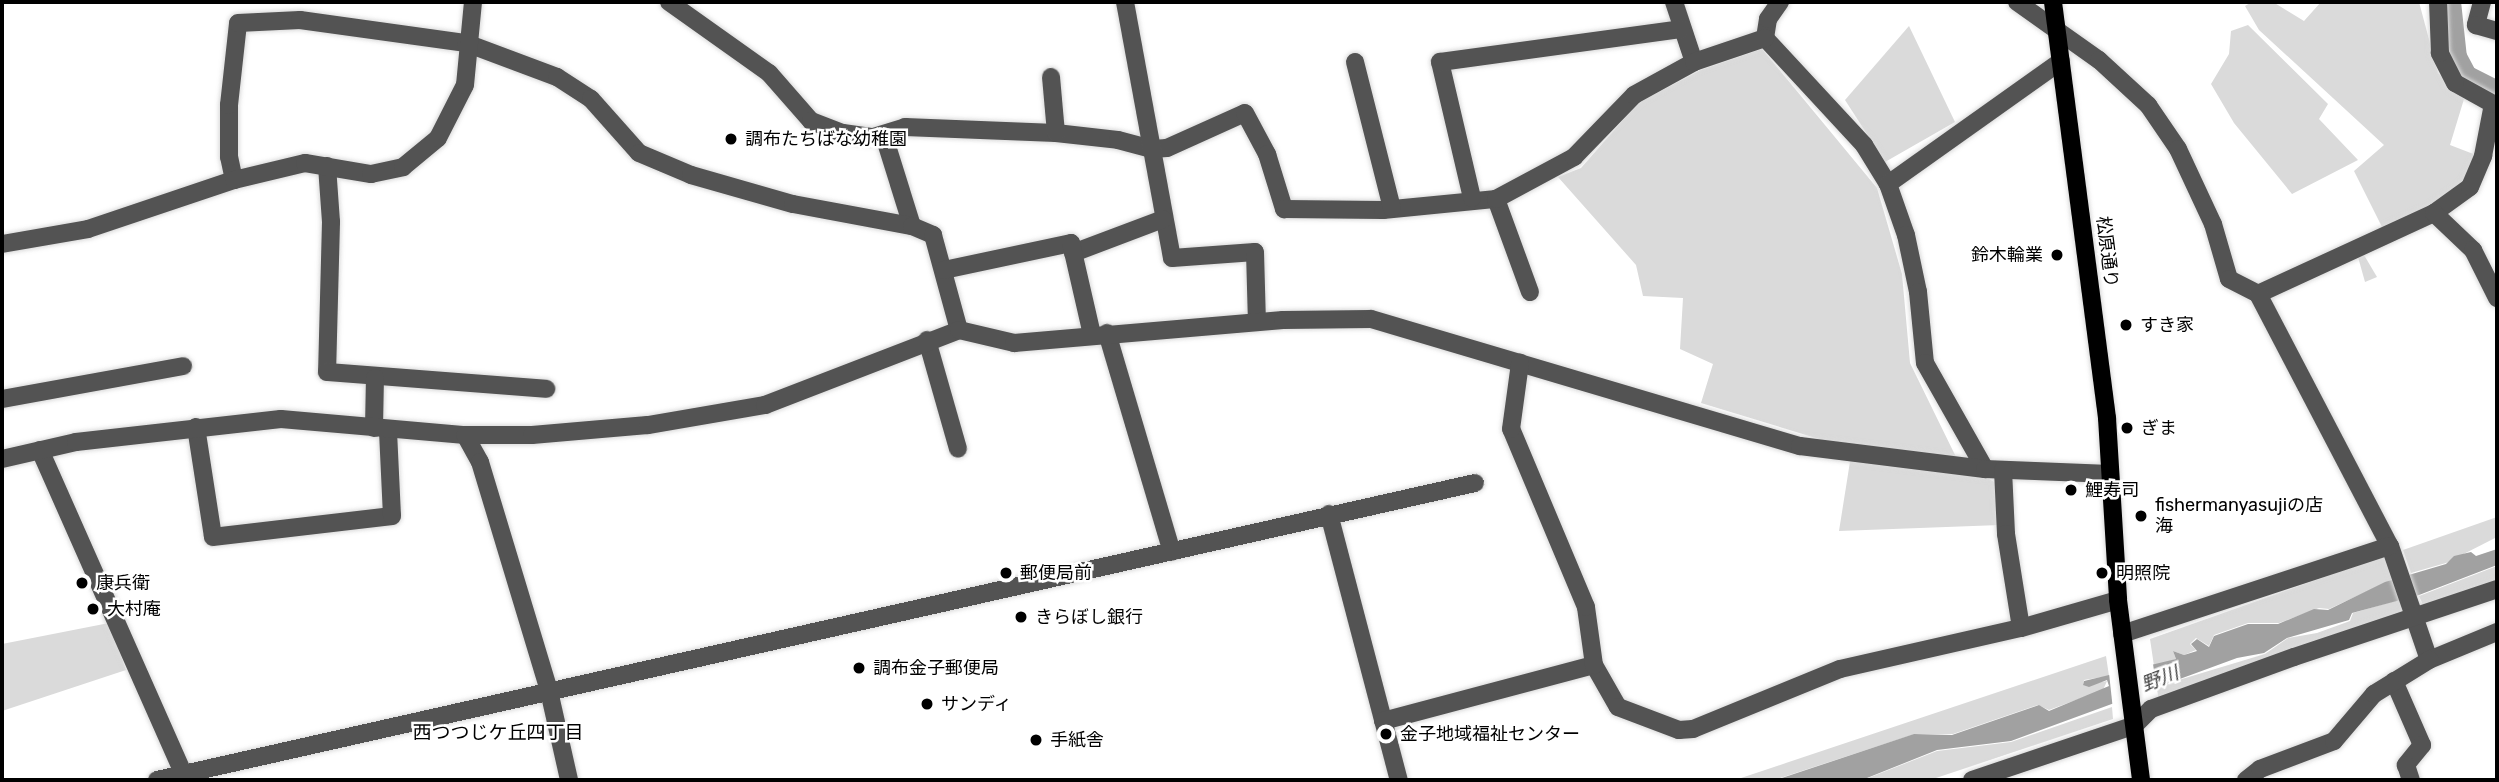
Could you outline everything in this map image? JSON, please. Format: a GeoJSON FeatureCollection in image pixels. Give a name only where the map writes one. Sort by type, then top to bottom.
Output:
{"type":"FeatureCollection","features":[{"type":"Feature","properties":{"kind":"main road","name":"松原通り"},"geometry":{"type":"LineString","coordinates":[[2053,2],[2110,474],[2118,600],[2134,717]]}},
{"type":"Feature","properties":{"kind":"main road"},"geometry":{"type":"LineString","coordinates":[[2134,717],[2141,780]]}},
{"type":"Feature","properties":{"kind":"street"},"geometry":{"type":"LineString","coordinates":[[2,244],[88,229],[234,180],[305,163],[386,173],[422,154],[438,138],[465,85],[466,43],[473,2]]}},
{"type":"Feature","properties":{"kind":"street"},"geometry":{"type":"LineString","coordinates":[[669,2],[769,73],[811,121],[843,133],[884,136],[905,127],[1056,133],[1118,140],[1152,149],[1167,148],[1245,113],[1267,155],[1284,209],[1392,208],[1472,198],[1496,198],[1574,158],[1634,95],[1695,62],[1765,38]]}},
{"type":"Feature","properties":{"kind":"street"},"geometry":{"type":"LineString","coordinates":[[1125,2],[1172,258],[1255,252],[1257,322]]}},
{"type":"Feature","properties":{"kind":"street"},"geometry":{"type":"LineString","coordinates":[[1674,2],[1681,29],[1695,62]]}},
{"type":"Feature","properties":{"kind":"street"},"geometry":{"type":"LineString","coordinates":[[1765,38],[1768,19],[1780,2]]}},
{"type":"Feature","properties":{"kind":"street"},"geometry":{"type":"LineString","coordinates":[[2017,2],[2057,33],[2099,60],[2148,105],[2178,149],[2213,224],[2229,279],[2258,294],[2390,548],[2429,660]]}},
{"type":"Feature","properties":{"kind":"street"},"geometry":{"type":"LineString","coordinates":[[2258,294],[2434,213],[2469,187],[2483,156],[2493,104],[2455,83],[2440,54],[2438,2]]}},
{"type":"Feature","properties":{"kind":"street"},"geometry":{"type":"LineString","coordinates":[[2482,2],[2476,25],[2497,31]]}},
{"type":"Feature","properties":{"kind":"street"},"geometry":{"type":"LineString","coordinates":[[234,180],[229,157],[229,105],[238,23],[300,20],[466,43],[557,77],[591,99],[639,153],[691,175],[793,204],[912,226],[933,235],[959,330]]}},
{"type":"Feature","properties":{"kind":"street"},"geometry":{"type":"LineString","coordinates":[[1472,198],[1440,62],[1681,29]]}},
{"type":"Feature","properties":{"kind":"street"},"geometry":{"type":"LineString","coordinates":[[1765,38],[1864,145],[1888,184],[1906,235],[1918,292],[1925,363],[1984,469]]}},
{"type":"Feature","properties":{"kind":"street"},"geometry":{"type":"LineString","coordinates":[[1888,184],[2061,61]]}},
{"type":"Feature","properties":{"kind":"street"},"geometry":{"type":"LineString","coordinates":[[1355,62],[1354,88],[1392,208]]}},
{"type":"Feature","properties":{"kind":"street"},"geometry":{"type":"LineString","coordinates":[[1051,77],[1056,133]]}},
{"type":"Feature","properties":{"kind":"street"},"geometry":{"type":"LineString","coordinates":[[884,136],[912,226]]}},
{"type":"Feature","properties":{"kind":"street"},"geometry":{"type":"LineString","coordinates":[[327,166],[331,222],[327,372],[376,378],[546,389]]}},
{"type":"Feature","properties":{"kind":"street"},"geometry":{"type":"LineString","coordinates":[[1496,198],[1530,292]]}},
{"type":"Feature","properties":{"kind":"street"},"geometry":{"type":"LineString","coordinates":[[2434,213],[2473,250],[2497,298]]}},
{"type":"Feature","properties":{"kind":"street"},"geometry":{"type":"LineString","coordinates":[[1073,253],[1163,219]]}},
{"type":"Feature","properties":{"kind":"street"},"geometry":{"type":"LineString","coordinates":[[944,270],[1070,243],[1172,552]]}},
{"type":"Feature","properties":{"kind":"street"},"geometry":{"type":"LineString","coordinates":[[2,459],[40,450],[196,427],[281,419],[465,435],[532,435],[717,415],[831,382],[928,340],[959,330],[1014,344],[1100,334],[1257,322],[1371,319],[1800,446],[1984,469],[2110,474]]}},
{"type":"Feature","properties":{"kind":"street"},"geometry":{"type":"LineString","coordinates":[[928,340],[958,449]]}},
{"type":"Feature","properties":{"kind":"street"},"geometry":{"type":"LineString","coordinates":[[1520,363],[1511,429],[1586,607],[1594,665],[1618,707],[1679,730],[1693,729],[1840,669],[2021,628],[2118,600]]}},
{"type":"Feature","properties":{"kind":"street"},"geometry":{"type":"LineString","coordinates":[[2,400],[183,366]]}},
{"type":"Feature","properties":{"kind":"street"},"geometry":{"type":"LineString","coordinates":[[196,427],[213,537],[391,516],[376,378]]}},
{"type":"Feature","properties":{"kind":"street"},"geometry":{"type":"LineString","coordinates":[[465,435],[480,462],[549,691],[569,780]]}},
{"type":"Feature","properties":{"kind":"street"},"geometry":{"type":"LineString","coordinates":[[40,450],[185,777]]}},
{"type":"Feature","properties":{"kind":"street"},"geometry":{"type":"LineString","coordinates":[[2003,470],[2006,534],[2021,628]]}},
{"type":"Feature","properties":{"kind":"street"},"geometry":{"type":"LineString","coordinates":[[157,780],[185,777],[549,691],[1475,483]]}},
{"type":"Feature","properties":{"kind":"street"},"geometry":{"type":"LineString","coordinates":[[1329,514],[1399,780]]}},
{"type":"Feature","properties":{"kind":"street"},"geometry":{"type":"LineString","coordinates":[[2123,639],[2390,548]]}},
{"type":"Feature","properties":{"kind":"street"},"geometry":{"type":"LineString","coordinates":[[1972,780],[2151,709],[2413,615],[2497,589]]}},
{"type":"Feature","properties":{"kind":"street"},"geometry":{"type":"LineString","coordinates":[[2246,780],[2260,769],[2334,741],[2374,694],[2429,660],[2497,632]]}},
{"type":"Feature","properties":{"kind":"street"},"geometry":{"type":"LineString","coordinates":[[1383,721],[1594,665]]}},
{"type":"Feature","properties":{"kind":"street"},"geometry":{"type":"LineString","coordinates":[[2394,681],[2422,745],[2406,765],[2411,780]]}},
{"type":"Feature","properties":{"kind":"shaded area"},"geometry":{"type":"Polygon","coordinates":[[[2252,2],[2273,2],[2304,21],[2321,2],[2419,2],[2438,73],[2464,99],[2450,145],[2476,155],[2466,184],[2384,231],[2354,171],[2384,145],[2259,30],[2245,6],[2252,2]]]}},
{"type":"Feature","properties":{"kind":"shaded area"},"geometry":{"type":"Polygon","coordinates":[[[2248,25],[2328,104],[2319,119],[2358,160],[2292,194],[2234,123],[2211,84],[2229,54],[2231,31],[2248,25]]]}},
{"type":"Feature","properties":{"kind":"shaded area"},"geometry":{"type":"Polygon","coordinates":[[[1909,26],[1955,122],[1885,162],[1845,100],[1909,26]]]}},
{"type":"Feature","properties":{"kind":"shaded area"},"geometry":{"type":"Polygon","coordinates":[[[1762,49],[1877,188],[1902,274],[1910,363],[1956,457],[2000,486],[2000,525],[1839,531],[1852,449],[1701,403],[1713,364],[1680,349],[1683,298],[1643,296],[1636,265],[1558,177],[1581,168],[1638,103],[1701,70],[1762,49]]]}},
{"type":"Feature","properties":{"kind":"shaded area"},"geometry":{"type":"Polygon","coordinates":[[[2364,255],[2377,277],[2365,282],[2358,257],[2364,255]]]}},
{"type":"Feature","properties":{"kind":"shaded area"},"geometry":{"type":"Polygon","coordinates":[[[2497,517],[2497,537],[2446,563],[2411,573],[2403,550],[2497,517]]]}},
{"type":"Feature","properties":{"kind":"shaded area"},"geometry":{"type":"Polygon","coordinates":[[[2389,554],[2398,577],[2329,609],[2319,608],[2279,623],[2248,623],[2214,635],[2209,646],[2196,638],[2190,644],[2196,650],[2184,655],[2173,651],[2176,659],[2154,666],[2150,639],[2389,554]]]}},
{"type":"Feature","properties":{"kind":"shaded area"},"geometry":{"type":"Polygon","coordinates":[[[2497,566],[2497,584],[2425,609],[2419,596],[2497,566]]]}},
{"type":"Feature","properties":{"kind":"shaded area"},"geometry":{"type":"Polygon","coordinates":[[[2405,598],[2411,615],[2159,701],[2157,689],[2172,682],[2265,654],[2288,638],[2317,633],[2350,621],[2353,613],[2405,598]]]}},
{"type":"Feature","properties":{"kind":"shaded area"},"geometry":{"type":"Polygon","coordinates":[[[109,623],[126,670],[2,711],[2,644],[109,623]]]}},
{"type":"Feature","properties":{"kind":"shaded area"},"geometry":{"type":"Polygon","coordinates":[[[2106,656],[2109,676],[2084,680],[2083,685],[2107,681],[2103,690],[2049,710],[2038,705],[1953,734],[1915,734],[1774,780],[1735,780],[2106,656]]]}},
{"type":"Feature","properties":{"kind":"shaded area"},"geometry":{"type":"Polygon","coordinates":[[[2112,707],[2113,719],[1930,780],[1863,780],[1937,751],[2011,742],[2112,707]]]}},
{"type":"Feature","properties":{"kind":"water","name":"野川"},"geometry":{"type":"Polygon","coordinates":[[[2497,549],[2497,565],[2419,595],[2352,613],[2349,620],[2287,638],[2264,653],[2237,658],[2011,741],[1937,750],[1862,780],[1776,780],[1914,734],[1952,735],[2039,705],[2049,711],[2109,686],[2107,680],[2089,687],[2083,685],[2084,681],[2176,659],[2173,651],[2184,655],[2197,651],[2191,644],[2197,639],[2209,647],[2214,636],[2248,624],[2278,624],[2314,609],[2328,610],[2385,582],[2446,564],[2454,556],[2471,552],[2476,556],[2497,549]]]}},
{"type":"Feature","properties":{"kind":"pier"},"geometry":{"type":"Polygon","coordinates":[[[2153,664],[2157,691],[2113,710],[2109,673],[2153,664]]]}},
{"type":"Feature","properties":{"kind":"waterway"},"geometry":{"type":"LineString","coordinates":[[2446,2],[2452,58],[2463,79],[2497,96]]}},
{"type":"Feature","properties":{"kind":"place","name":"調布たちばな幼稚園"},"geometry":{"type":"Point","coordinates":[731,139]}},
{"type":"Feature","properties":{"kind":"place","name":"鈴木輪業"},"geometry":{"type":"Point","coordinates":[2057,255]}},
{"type":"Feature","properties":{"kind":"place","name":"すき家"},"geometry":{"type":"Point","coordinates":[2126,325]}},
{"type":"Feature","properties":{"kind":"place","name":"ぎま"},"geometry":{"type":"Point","coordinates":[2127,428]}},
{"type":"Feature","properties":{"kind":"place","name":"鯉寿司"},"geometry":{"type":"Point","coordinates":[2071,490]}},
{"type":"Feature","properties":{"kind":"place","name":"fishermanyasujiの店 海"},"geometry":{"type":"Point","coordinates":[2141,516]}},
{"type":"Feature","properties":{"kind":"place","name":"郵便局前"},"geometry":{"type":"Point","coordinates":[1006,573]}},
{"type":"Feature","properties":{"kind":"place","name":"明照院"},"geometry":{"type":"Point","coordinates":[2102,573]}},
{"type":"Feature","properties":{"kind":"place","name":"康兵衛"},"geometry":{"type":"Point","coordinates":[82,583]}},
{"type":"Feature","properties":{"kind":"place","name":"大村庵"},"geometry":{"type":"Point","coordinates":[93,609]}},
{"type":"Feature","properties":{"kind":"place","name":"きらぼし銀行"},"geometry":{"type":"Point","coordinates":[1021,617]}},
{"type":"Feature","properties":{"kind":"place","name":"調布金子郵便局"},"geometry":{"type":"Point","coordinates":[859,668]}},
{"type":"Feature","properties":{"kind":"place","name":"サンディ"},"geometry":{"type":"Point","coordinates":[927,704]}},
{"type":"Feature","properties":{"kind":"place","name":"金子地域福祉センター"},"geometry":{"type":"Point","coordinates":[1386,734]}},
{"type":"Feature","properties":{"kind":"place","name":"手紙舎"},"geometry":{"type":"Point","coordinates":[1036,740]}},
{"type":"Feature","properties":{"kind":"district","name":"西つつじケ丘四丁目"},"geometry":{"type":"Point","coordinates":[498,733]}}]}
